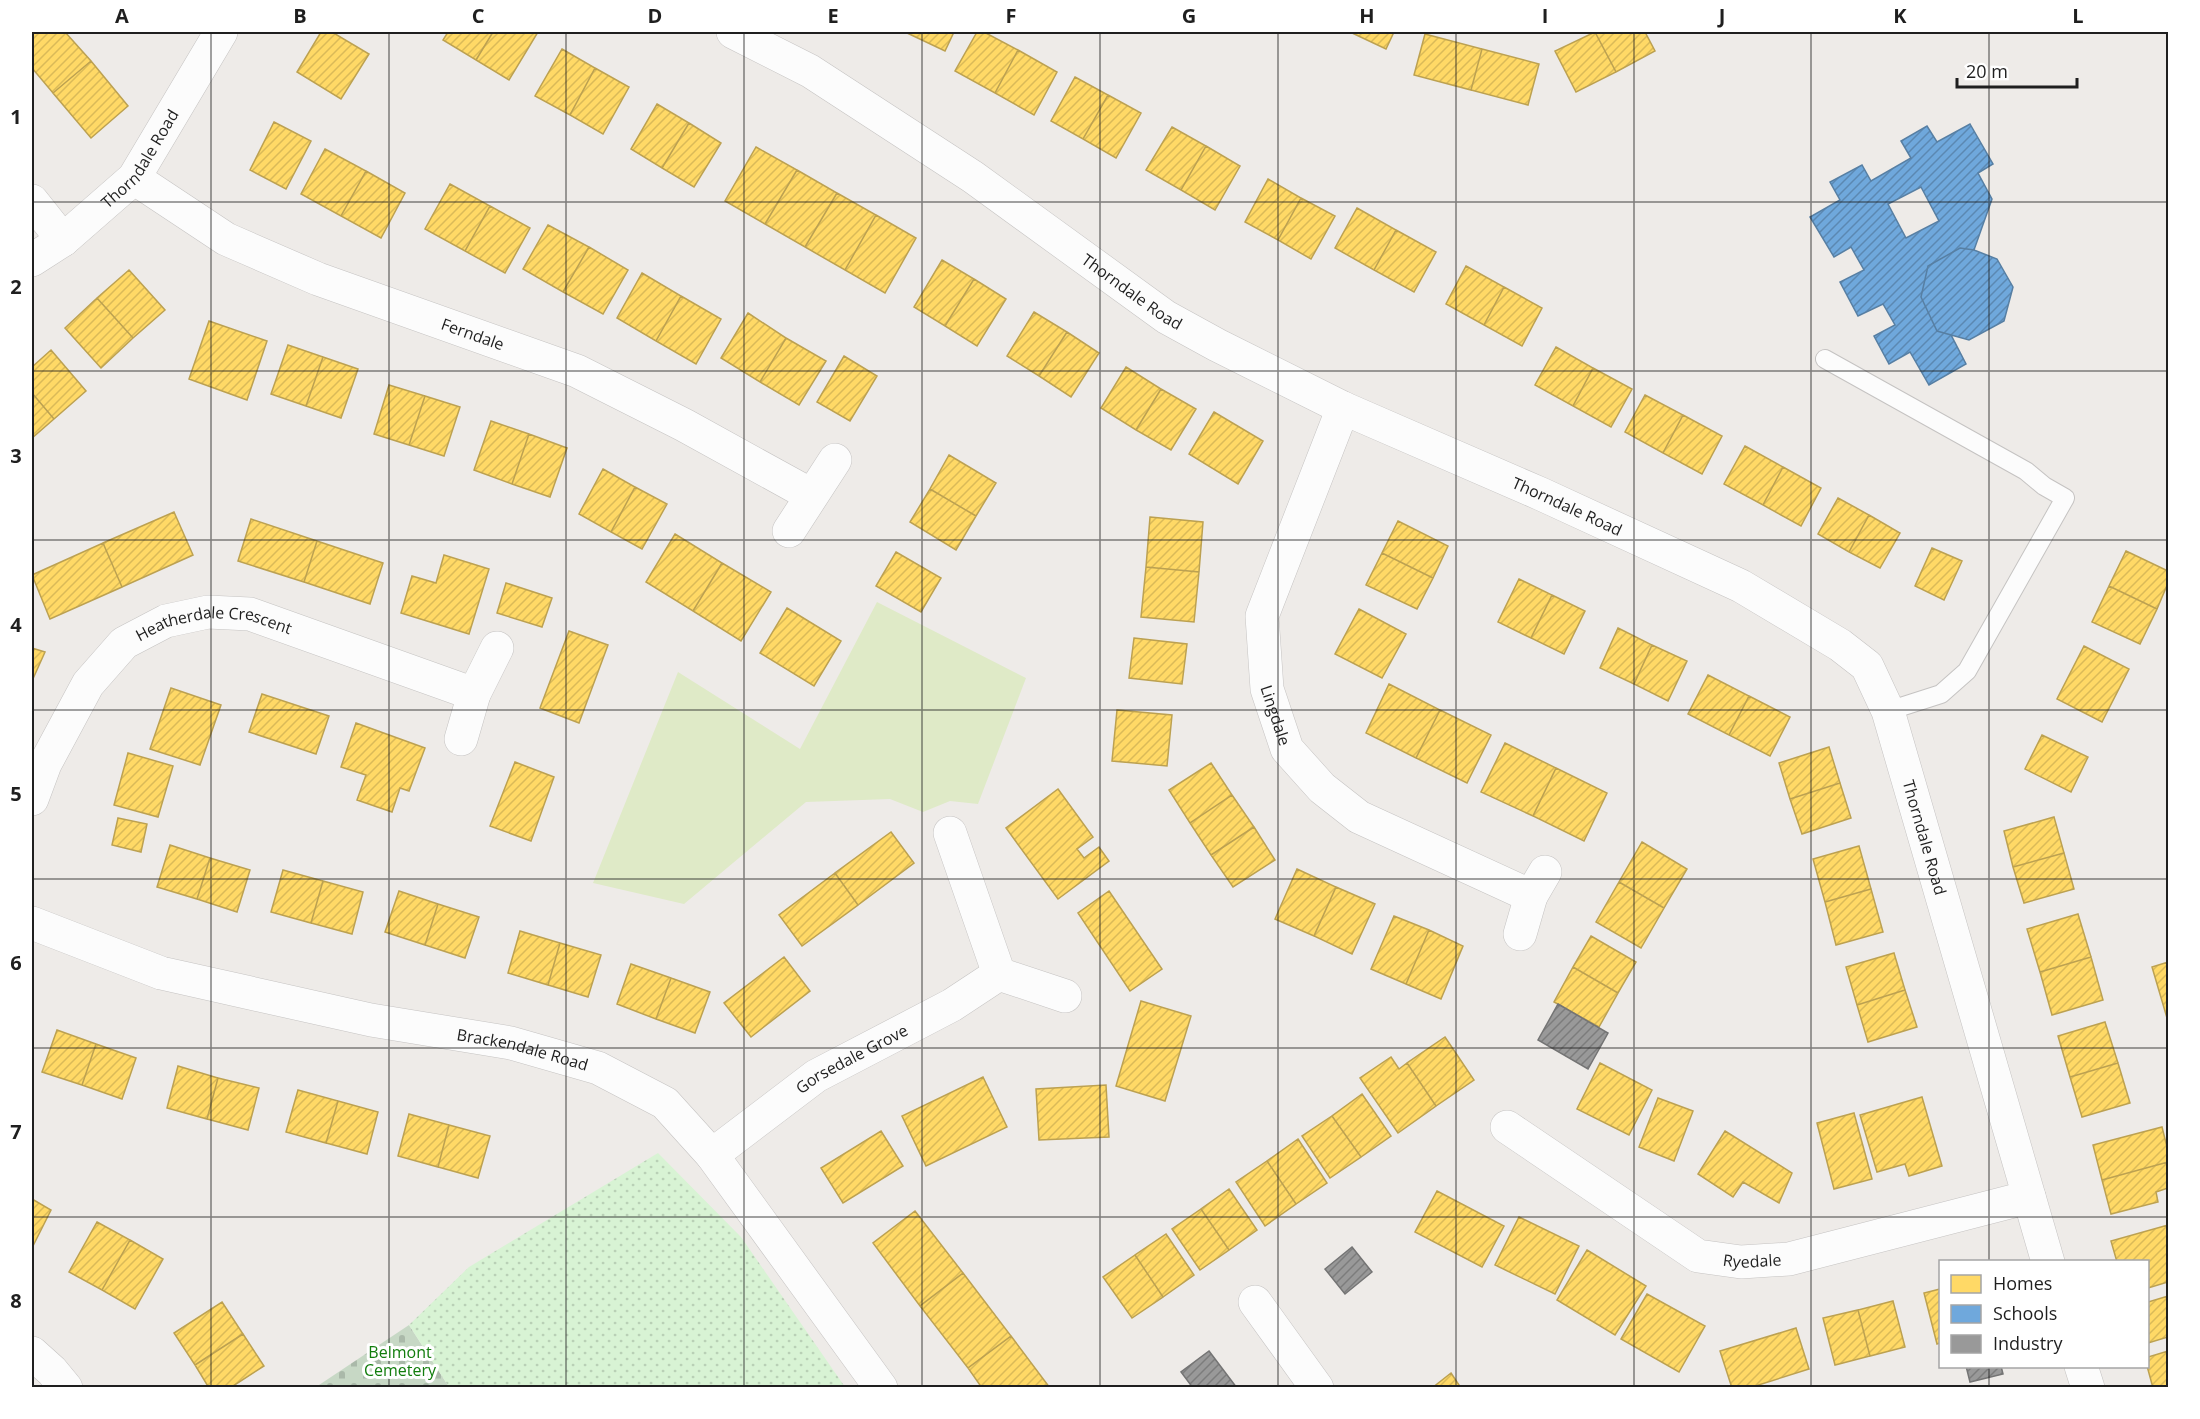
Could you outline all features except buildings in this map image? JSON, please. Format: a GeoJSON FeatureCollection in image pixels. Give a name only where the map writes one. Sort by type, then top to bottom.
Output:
{"type":"FeatureCollection","features":[{"type":"Feature","properties":{"kind":"street","name":"Thorndale Road"},"geometry":{"type":"LineString","coordinates":[[32,260],[63,240],[134,178],[222,32]]}},
{"type":"Feature","properties":{"kind":"street","name":"Thorndale Road"},"geometry":{"type":"LineString","coordinates":[[733,32],[810,71],[973,177],[1166,317],[1343,408],[1541,494],[1741,586],[1840,645],[1867,666],[1888,711],[2028,1197],[2048,1260]]}},
{"type":"Feature","properties":{"kind":"street","name":"Ferndale"},"geometry":{"type":"LineString","coordinates":[[134,178],[226,239],[318,279],[577,371],[684,425],[811,495]]}},
{"type":"Feature","properties":{"kind":"street"},"geometry":{"type":"LineString","coordinates":[[32,201],[63,240]]}},
{"type":"Feature","properties":{"kind":"street","name":"Lingdale"},"geometry":{"type":"LineString","coordinates":[[1343,408],[1262,616],[1267,689],[1287,749],[1322,788],[1359,817],[1538,884],[1520,934]]}},
{"type":"Feature","properties":{"kind":"street"},"geometry":{"type":"LineString","coordinates":[[789,531],[835,460]]}},
{"type":"Feature","properties":{"kind":"street","name":"Heatherdale Crescent"},"geometry":{"type":"LineString","coordinates":[[32,799],[45,764],[88,684],[124,643],[166,621],[208,612],[250,614],[474,694]]}},
{"type":"Feature","properties":{"kind":"street"},"geometry":{"type":"LineString","coordinates":[[462,739],[474,694],[497,648]]}},
{"type":"Feature","properties":{"kind":"street"},"geometry":{"type":"LineString","coordinates":[[950,833],[999,974],[1065,996]]}},
{"type":"Feature","properties":{"kind":"street","name":"Brackendale Road"},"geometry":{"type":"LineString","coordinates":[[32,923],[161,973],[371,1020],[511,1042],[598,1068],[664,1103],[712,1155],[880,1388]]}},
{"type":"Feature","properties":{"kind":"street","name":"Gorsedale Grove"},"geometry":{"type":"LineString","coordinates":[[712,1155],[816,1076],[952,1005],[999,974]]}},
{"type":"Feature","properties":{"kind":"street","name":"Ryedale"},"geometry":{"type":"LineString","coordinates":[[1507,1127],[1698,1256],[1742,1262],[1789,1259],[2028,1197]]}},
{"type":"Feature","properties":{"kind":"street"},"geometry":{"type":"LineString","coordinates":[[1255,1302],[1317,1388]]}},
{"type":"Feature","properties":{"kind":"street"},"geometry":{"type":"LineString","coordinates":[[32,1353],[52,1371],[66,1388]]}},
{"type":"Feature","properties":{"kind":"street"},"geometry":{"type":"LineString","coordinates":[[2082,1368],[2088,1388]]}},
{"type":"Feature","properties":{"kind":"lane"},"geometry":{"type":"LineString","coordinates":[[1825,358],[2026,471],[2044,486],[2066,498],[1966,670],[1941,694],[1888,711]]}},
{"type":"Feature","properties":{"kind":"green space"},"geometry":{"type":"Polygon","coordinates":[[[877,602],[1026,678],[978,804],[950,801],[923,812],[890,799],[806,802],[684,904],[593,883],[678,672],[800,749],[877,602]]]}},
{"type":"Feature","properties":{"kind":"green space"},"geometry":{"type":"Polygon","coordinates":[[[658,1153],[741,1237],[845,1387],[449,1387],[409,1325],[469,1267],[658,1153]]]}},
{"type":"Feature","properties":{"kind":"green space","name":"Belmont Cemetery"},"geometry":{"type":"Polygon","coordinates":[[[409,1325],[449,1387],[316,1387],[409,1325]]]}}]}
